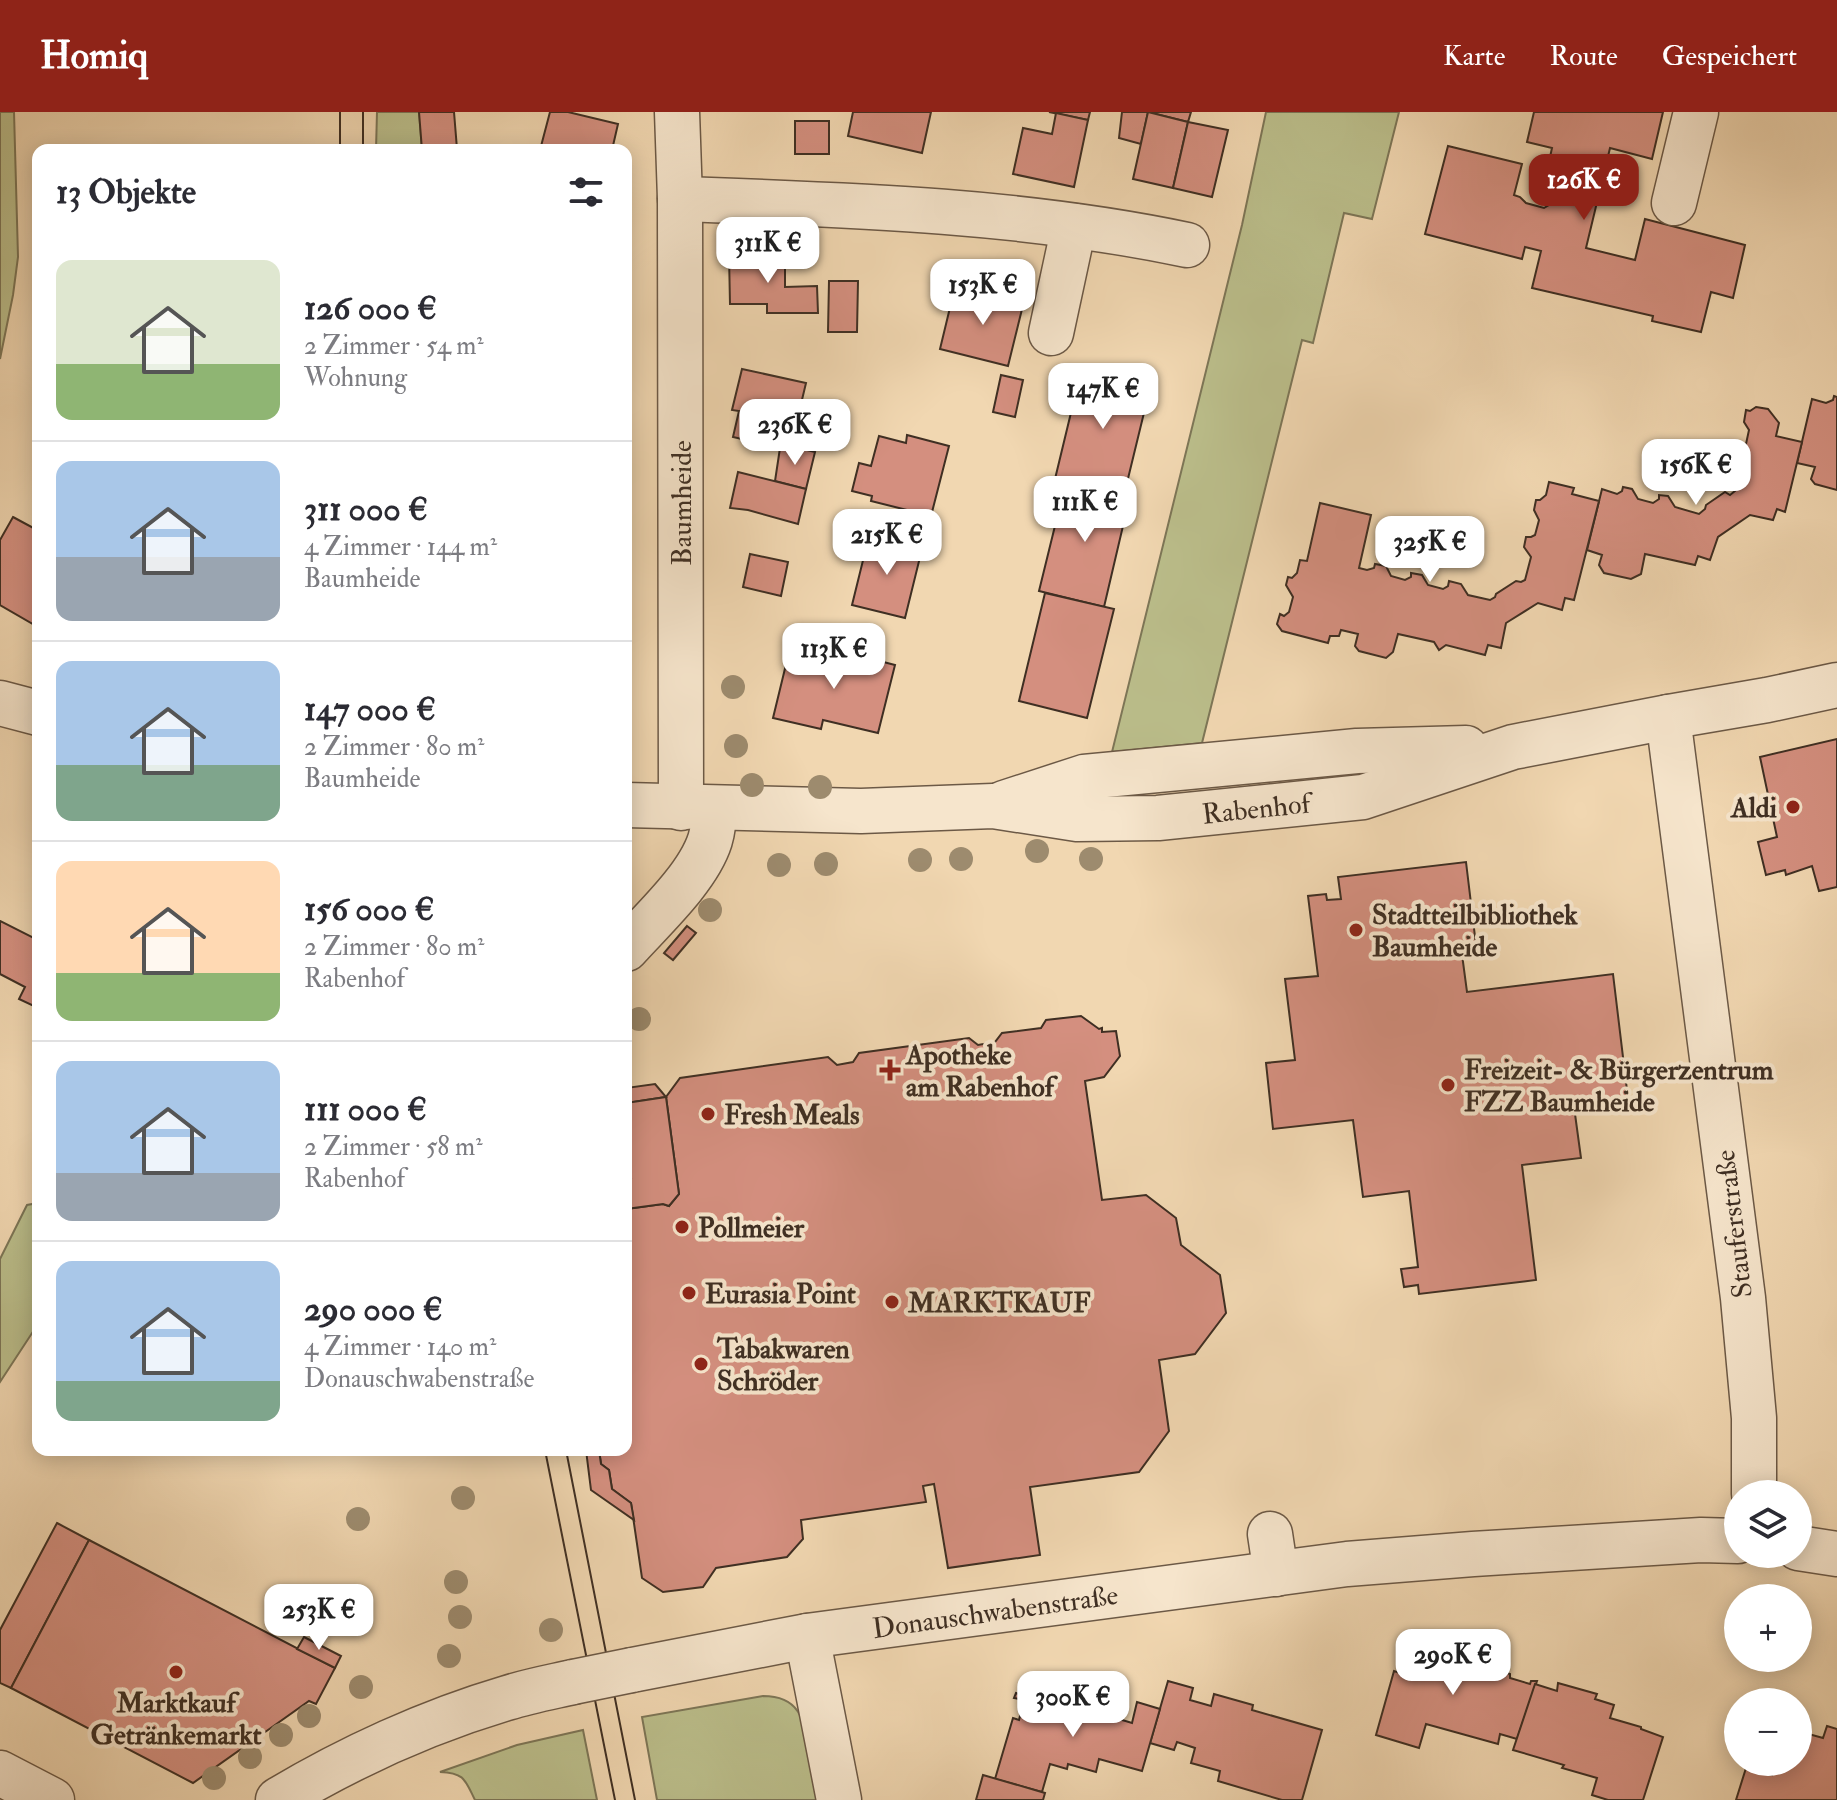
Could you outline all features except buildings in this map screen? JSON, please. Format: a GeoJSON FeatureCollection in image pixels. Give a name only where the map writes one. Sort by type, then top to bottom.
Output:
{"type":"FeatureCollection","features":[{"type":"Feature","properties":{"kind":"street","name":"Baumheide"},"geometry":{"type":"LineString","coordinates":[[632,942],[682,886],[702,859],[711,838],[698,808],[677,112]]}},
{"type":"Feature","properties":{"kind":"street"},"geometry":{"type":"LineString","coordinates":[[1674,203],[1696,112]]}},
{"type":"Feature","properties":{"kind":"street"},"geometry":{"type":"LineString","coordinates":[[680,199],[946,212],[1074,226],[1187,245]]}},
{"type":"Feature","properties":{"kind":"street"},"geometry":{"type":"LineString","coordinates":[[1051,333],[1074,226]]}},
{"type":"Feature","properties":{"kind":"street","name":"Rabenhof"},"geometry":{"type":"LineString","coordinates":[[632,805],[861,811],[993,806],[1077,819],[1158,818],[1363,797],[1513,747],[1837,685]]}},
{"type":"Feature","properties":{"kind":"street"},"geometry":{"type":"LineString","coordinates":[[0,703],[32,711]]}},
{"type":"Feature","properties":{"kind":"street","name":"Stauferstraße"},"geometry":{"type":"LineString","coordinates":[[1668,717],[1743,1298],[1754,1418],[1754,1480]]}},
{"type":"Feature","properties":{"kind":"street","name":"Donauschwabenstraße"},"geometry":{"type":"LineString","coordinates":[[278,1800],[322,1773],[392,1741],[489,1704],[573,1682],[807,1636],[1273,1554],[1347,1564],[1724,1541]]}},
{"type":"Feature","properties":{"kind":"street"},"geometry":{"type":"LineString","coordinates":[[1812,1550],[1837,1554]]}},
{"type":"Feature","properties":{"kind":"street"},"geometry":{"type":"LineString","coordinates":[[807,1636],[839,1800]]}},
{"type":"Feature","properties":{"kind":"street"},"geometry":{"type":"LineString","coordinates":[[0,1773],[52,1800]]}},
{"type":"Feature","properties":{"kind":"green space"},"geometry":{"type":"Polygon","coordinates":[[[0,112],[14,112],[18,257],[0,359],[0,112]]]}},
{"type":"Feature","properties":{"kind":"green space"},"geometry":{"type":"Polygon","coordinates":[[[377,112],[419,112],[422,144],[376,144],[377,112]]]}},
{"type":"Feature","properties":{"kind":"green space"},"geometry":{"type":"Polygon","coordinates":[[[1266,112],[1399,112],[1372,219],[1344,213],[1313,343],[1302,340],[1202,743],[1112,752],[1242,225],[1266,112]]]}},
{"type":"Feature","properties":{"kind":"green space"},"geometry":{"type":"Polygon","coordinates":[[[32,1204],[32,1333],[0,1382],[0,1259],[27,1205],[32,1204]]]}},
{"type":"Feature","properties":{"kind":"green space"},"geometry":{"type":"Polygon","coordinates":[[[763,1696],[785,1700],[798,1712],[805,1729],[819,1800],[657,1800],[642,1717],[763,1696]]]}},
{"type":"Feature","properties":{"kind":"green space"},"geometry":{"type":"Polygon","coordinates":[[[583,1730],[597,1800],[475,1800],[463,1779],[455,1774],[440,1772],[517,1745],[583,1730]]]}},
{"type":"Feature","properties":{"kind":"tram line"},"geometry":{"type":"LineString","coordinates":[[340,112],[340,144]]}},
{"type":"Feature","properties":{"kind":"tram line"},"geometry":{"type":"LineString","coordinates":[[363,112],[363,144]]}},
{"type":"Feature","properties":{"kind":"tram line"},"geometry":{"type":"LineString","coordinates":[[546,1456],[615,1800]]}},
{"type":"Feature","properties":{"kind":"tram line"},"geometry":{"type":"LineString","coordinates":[[567,1456],[635,1800]]}},
{"type":"Feature","properties":{"kind":"place","name":"Aldi"},"geometry":{"type":"Point","coordinates":[1793,807]}},
{"type":"Feature","properties":{"kind":"place","name":"Stadtteilbibliothek Baumheide"},"geometry":{"type":"Point","coordinates":[1356,930]}},
{"type":"Feature","properties":{"kind":"place","name":"Apotheke am Rabenhof"},"geometry":{"type":"Point","coordinates":[890,1070]}},
{"type":"Feature","properties":{"kind":"place","name":"Freizeit- & Bürgerzentrum FZZ Baumheide"},"geometry":{"type":"Point","coordinates":[1448,1085]}},
{"type":"Feature","properties":{"kind":"place","name":"Fresh Meals"},"geometry":{"type":"Point","coordinates":[708,1114]}},
{"type":"Feature","properties":{"kind":"place","name":"Pollmeier"},"geometry":{"type":"Point","coordinates":[682,1227]}},
{"type":"Feature","properties":{"kind":"place","name":"Eurasia Point"},"geometry":{"type":"Point","coordinates":[689,1293]}},
{"type":"Feature","properties":{"kind":"place","name":"MARKTKAUF"},"geometry":{"type":"Point","coordinates":[892,1302]}},
{"type":"Feature","properties":{"kind":"place","name":"Tabakwaren Schröder"},"geometry":{"type":"Point","coordinates":[701,1364]}},
{"type":"Feature","properties":{"kind":"place","name":"Marktkauf Getränkemarkt"},"geometry":{"type":"Point","coordinates":[176,1672]}}]}
